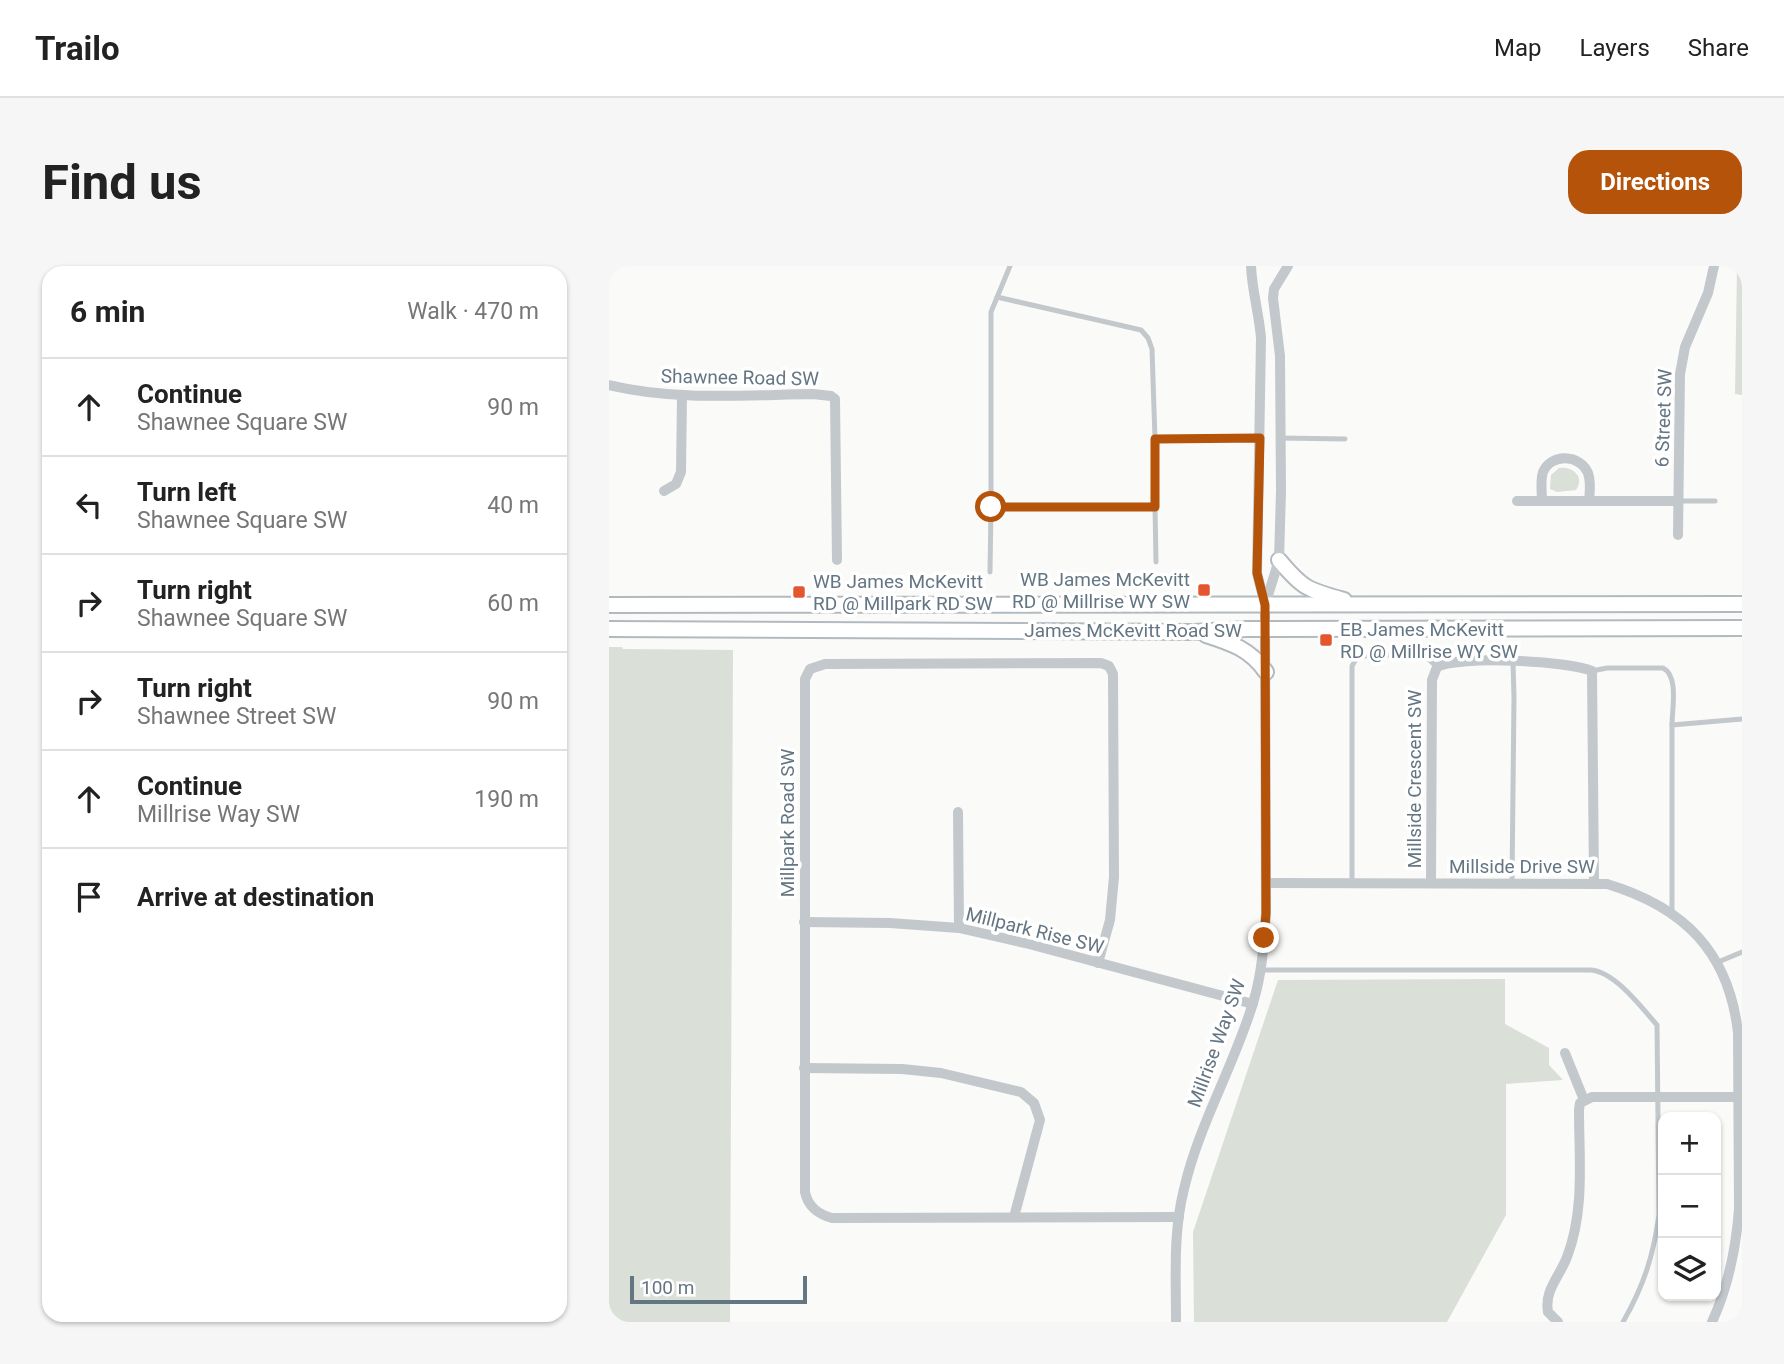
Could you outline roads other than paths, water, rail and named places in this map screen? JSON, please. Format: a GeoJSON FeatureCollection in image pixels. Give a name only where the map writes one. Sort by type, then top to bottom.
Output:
{"type":"FeatureCollection","features":[{"type":"Feature","properties":{"kind":"main road"},"geometry":{"type":"LineString","coordinates":[[1279,560],[1299,584],[1318,593],[1362,605]]}},
{"type":"Feature","properties":{"kind":"main road","name":"James McKevitt Road SW"},"geometry":{"type":"LineString","coordinates":[[609,605],[1742,604]]}},
{"type":"Feature","properties":{"kind":"main road","name":"James McKevitt Road SW"},"geometry":{"type":"LineString","coordinates":[[609,629],[1194,632],[1266,629],[1742,628]]}},
{"type":"Feature","properties":{"kind":"main road"},"geometry":{"type":"LineString","coordinates":[[1194,632],[1242,647],[1266,672]]}},
{"type":"Feature","properties":{"kind":"street"},"geometry":{"type":"LineString","coordinates":[[1251,266],[1261,338],[1257,573],[1265,605]]}},
{"type":"Feature","properties":{"kind":"street"},"geometry":{"type":"LineString","coordinates":[[1265,605],[1279,560],[1280,356],[1273,298],[1274,289],[1288,266]]}},
{"type":"Feature","properties":{"kind":"street","name":"6 Street SW"},"geometry":{"type":"LineString","coordinates":[[1678,535],[1679,374],[1685,347],[1708,293],[1714,266]]}},
{"type":"Feature","properties":{"kind":"street","name":"Shawnee Road SW"},"geometry":{"type":"LineString","coordinates":[[609,385],[640,392],[681,396],[813,394],[835,398],[837,560]]}},
{"type":"Feature","properties":{"kind":"street"},"geometry":{"type":"LineString","coordinates":[[664,491],[675,484],[681,472],[681,396]]}},
{"type":"Feature","properties":{"kind":"street"},"geometry":{"type":"LineString","coordinates":[[1260,438],[1280,438]]}},
{"type":"Feature","properties":{"kind":"street"},"geometry":{"type":"LineString","coordinates":[[1542,501],[1542,477],[1545,469],[1553,461],[1565,458],[1580,462],[1588,472],[1589,501]]}},
{"type":"Feature","properties":{"kind":"street"},"geometry":{"type":"LineString","coordinates":[[1517,501],[1678,501]]}},
{"type":"Feature","properties":{"kind":"street","name":"Millrise Way SW"},"geometry":{"type":"LineString","coordinates":[[1176,1322],[1176,1238],[1189,1169],[1253,1004],[1260,970],[1266,913],[1265,605]]}},
{"type":"Feature","properties":{"kind":"street","name":"Millside Crescent SW"},"geometry":{"type":"LineString","coordinates":[[1431,883],[1432,680],[1437,667],[1449,662],[1513,662],[1580,666],[1592,671]]}},
{"type":"Feature","properties":{"kind":"street","name":"Millpark Road SW"},"geometry":{"type":"LineString","coordinates":[[1098,963],[1110,920],[1114,877],[1113,674],[1109,666],[1101,663],[825,664],[810,669],[805,679],[804,1068],[807,1202],[822,1215],[832,1218],[1179,1217]]}},
{"type":"Feature","properties":{"kind":"street"},"geometry":{"type":"LineString","coordinates":[[1592,671],[1594,883]]}},
{"type":"Feature","properties":{"kind":"street"},"geometry":{"type":"LineString","coordinates":[[958,812],[959,928]]}},
{"type":"Feature","properties":{"kind":"street","name":"Millside Drive SW"},"geometry":{"type":"LineString","coordinates":[[1266,883],[1594,883],[1622,889],[1650,900],[1700,937],[1726,977],[1739,1017],[1739,1209],[1736,1244],[1723,1298],[1712,1322]]}},
{"type":"Feature","properties":{"kind":"street","name":"Millpark Rise SW"},"geometry":{"type":"LineString","coordinates":[[804,922],[890,923],[959,928],[1253,1004]]}},
{"type":"Feature","properties":{"kind":"street"},"geometry":{"type":"LineString","coordinates":[[1565,1053],[1584,1100]]}},
{"type":"Feature","properties":{"kind":"street"},"geometry":{"type":"LineString","coordinates":[[804,1068],[902,1069],[941,1073],[1021,1092],[1034,1104],[1040,1120],[1014,1217]]}},
{"type":"Feature","properties":{"kind":"street"},"geometry":{"type":"LineString","coordinates":[[1558,1322],[1548,1312],[1546,1297],[1563,1268],[1575,1228],[1579,1203],[1579,1110],[1584,1100],[1592,1097],[1740,1097]]}},
{"type":"Feature","properties":{"kind":"lane"},"geometry":{"type":"LineString","coordinates":[[990,572],[992,312],[1010,266]]}},
{"type":"Feature","properties":{"kind":"lane"},"geometry":{"type":"LineString","coordinates":[[997,297],[1141,330],[1148,338],[1152,349],[1156,400],[1156,562]]}},
{"type":"Feature","properties":{"kind":"lane"},"geometry":{"type":"LineString","coordinates":[[1155,439],[1260,438]]}},
{"type":"Feature","properties":{"kind":"lane"},"geometry":{"type":"LineString","coordinates":[[1280,438],[1345,439]]}},
{"type":"Feature","properties":{"kind":"lane"},"geometry":{"type":"LineString","coordinates":[[1678,501],[1715,501]]}},
{"type":"Feature","properties":{"kind":"lane"},"geometry":{"type":"LineString","coordinates":[[991,507],[1155,507]]}},
{"type":"Feature","properties":{"kind":"lane"},"geometry":{"type":"LineString","coordinates":[[1352,883],[1352,666],[1356,659],[1363,656],[1391,655],[1427,658],[1437,667]]}},
{"type":"Feature","properties":{"kind":"lane"},"geometry":{"type":"LineString","coordinates":[[1512,883],[1513,662]]}},
{"type":"Feature","properties":{"kind":"lane"},"geometry":{"type":"LineString","coordinates":[[1592,671],[1607,668],[1663,668],[1668,670],[1672,678],[1672,914]]}},
{"type":"Feature","properties":{"kind":"lane"},"geometry":{"type":"LineString","coordinates":[[1672,725],[1742,719]]}},
{"type":"Feature","properties":{"kind":"lane"},"geometry":{"type":"LineString","coordinates":[[1718,962],[1742,952]]}},
{"type":"Feature","properties":{"kind":"lane"},"geometry":{"type":"LineString","coordinates":[[1260,970],[1601,971],[1623,988],[1657,1025],[1659,1097],[1659,1215],[1641,1290],[1623,1322]]}},
{"type":"Feature","properties":{"kind":"place","name":"WB James McKevitt RD @ Millrise WY SW"},"geometry":{"type":"Point","coordinates":[1204,590]}},
{"type":"Feature","properties":{"kind":"place","name":"WB James McKevitt RD @ Millpark RD SW"},"geometry":{"type":"Point","coordinates":[799,592]}},
{"type":"Feature","properties":{"kind":"place","name":"EB James McKevitt RD @ Millrise WY SW"},"geometry":{"type":"Point","coordinates":[1326,640]}}]}
